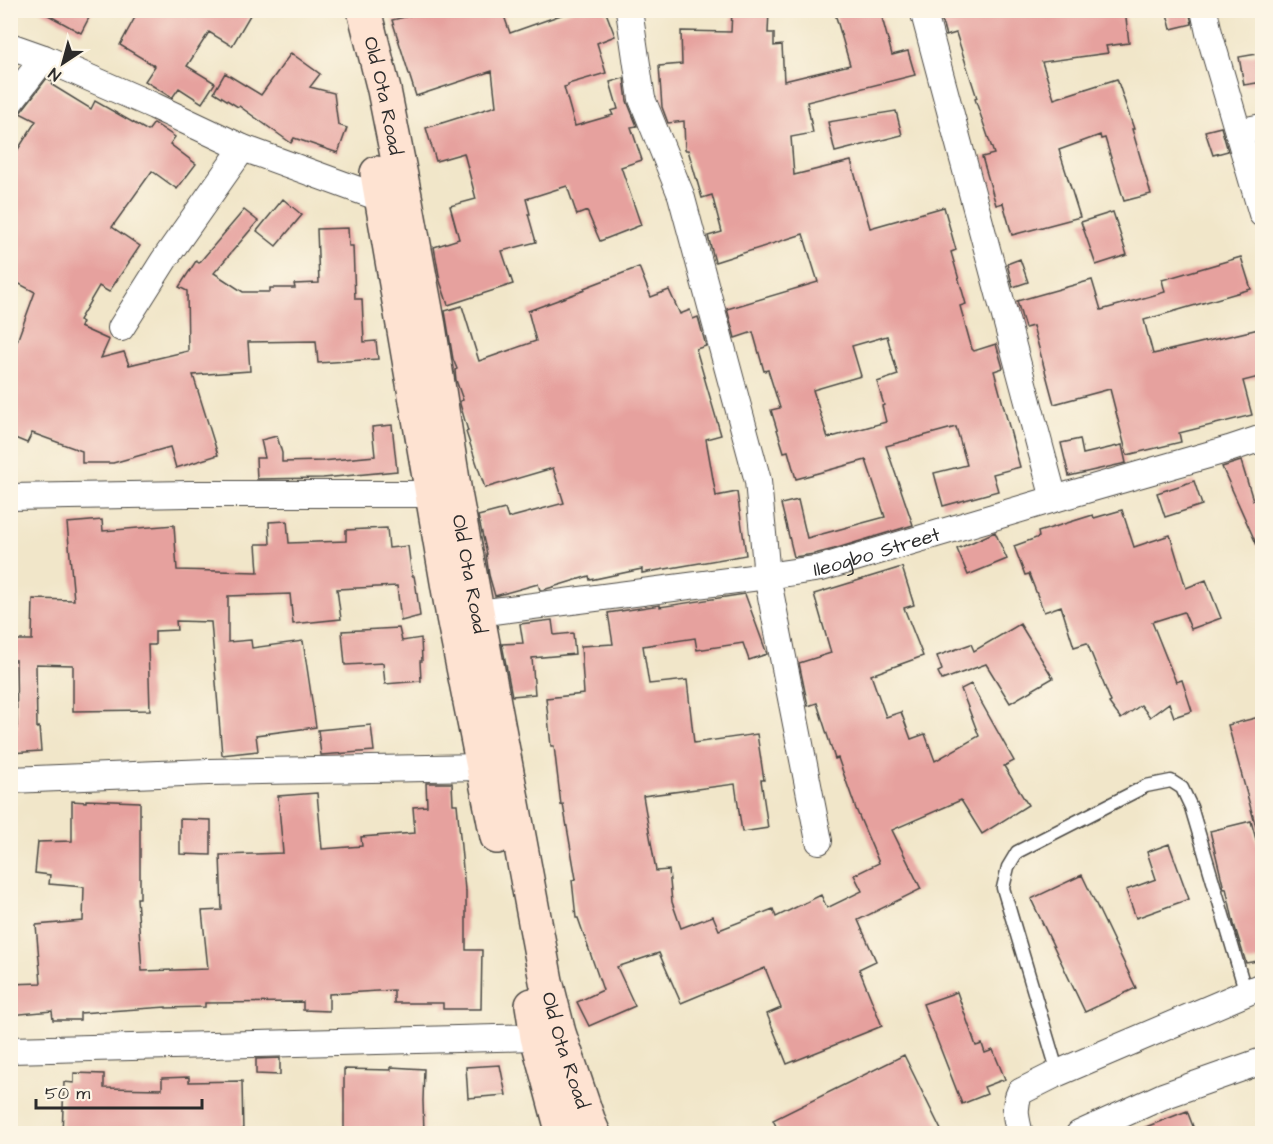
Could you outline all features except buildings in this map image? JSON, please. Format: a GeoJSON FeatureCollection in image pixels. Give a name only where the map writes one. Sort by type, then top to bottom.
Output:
{"type":"FeatureCollection","features":[{"type":"Feature","properties":{"kind":"street","name":"Old Ota Road"},"geometry":{"type":"LineString","coordinates":[[342,10],[354,54],[382,199],[453,616],[537,1037],[563,1134]]}},
{"type":"Feature","properties":{"kind":"street","name":"Old Ota Road"},"geometry":{"type":"LineString","coordinates":[[364,10],[384,90],[406,201],[429,326],[455,493],[546,981],[559,1033],[594,1134]]}},
{"type":"Feature","properties":{"kind":"street"},"geometry":{"type":"LineString","coordinates":[[629,10],[642,99],[681,195],[758,481],[767,576],[819,841]]}},
{"type":"Feature","properties":{"kind":"street"},"geometry":{"type":"LineString","coordinates":[[922,10],[1054,499]]}},
{"type":"Feature","properties":{"kind":"street"},"geometry":{"type":"LineString","coordinates":[[1204,10],[1209,33],[1250,130],[1263,214]]}},
{"type":"Feature","properties":{"kind":"street"},"geometry":{"type":"LineString","coordinates":[[10,46],[44,58],[154,106],[243,148],[382,199]]}},
{"type":"Feature","properties":{"kind":"street"},"geometry":{"type":"LineString","coordinates":[[10,102],[44,58]]}},
{"type":"Feature","properties":{"kind":"street"},"geometry":{"type":"LineString","coordinates":[[121,327],[164,260],[243,148]]}},
{"type":"Feature","properties":{"kind":"street","name":"Ileogbo Street"},"geometry":{"type":"LineString","coordinates":[[478,613],[821,567],[1263,438]]}},
{"type":"Feature","properties":{"kind":"street"},"geometry":{"type":"LineString","coordinates":[[10,497],[432,494]]}},
{"type":"Feature","properties":{"kind":"street"},"geometry":{"type":"LineString","coordinates":[[10,780],[208,772],[483,767]]}},
{"type":"Feature","properties":{"kind":"street"},"geometry":{"type":"LineString","coordinates":[[1020,1134],[1016,1118],[1016,1101],[1020,1092],[1058,1073],[1254,990]]}},
{"type":"Feature","properties":{"kind":"street"},"geometry":{"type":"LineString","coordinates":[[10,1050],[537,1037]]}},
{"type":"Feature","properties":{"kind":"street"},"geometry":{"type":"LineString","coordinates":[[1079,1134],[1163,1096],[1263,1061]]}},
{"type":"Feature","properties":{"kind":"lane"},"geometry":{"type":"LineString","coordinates":[[1058,1073],[1003,888],[1008,867],[1017,852],[1146,786],[1171,781],[1182,788],[1191,807],[1254,990]]}}]}
